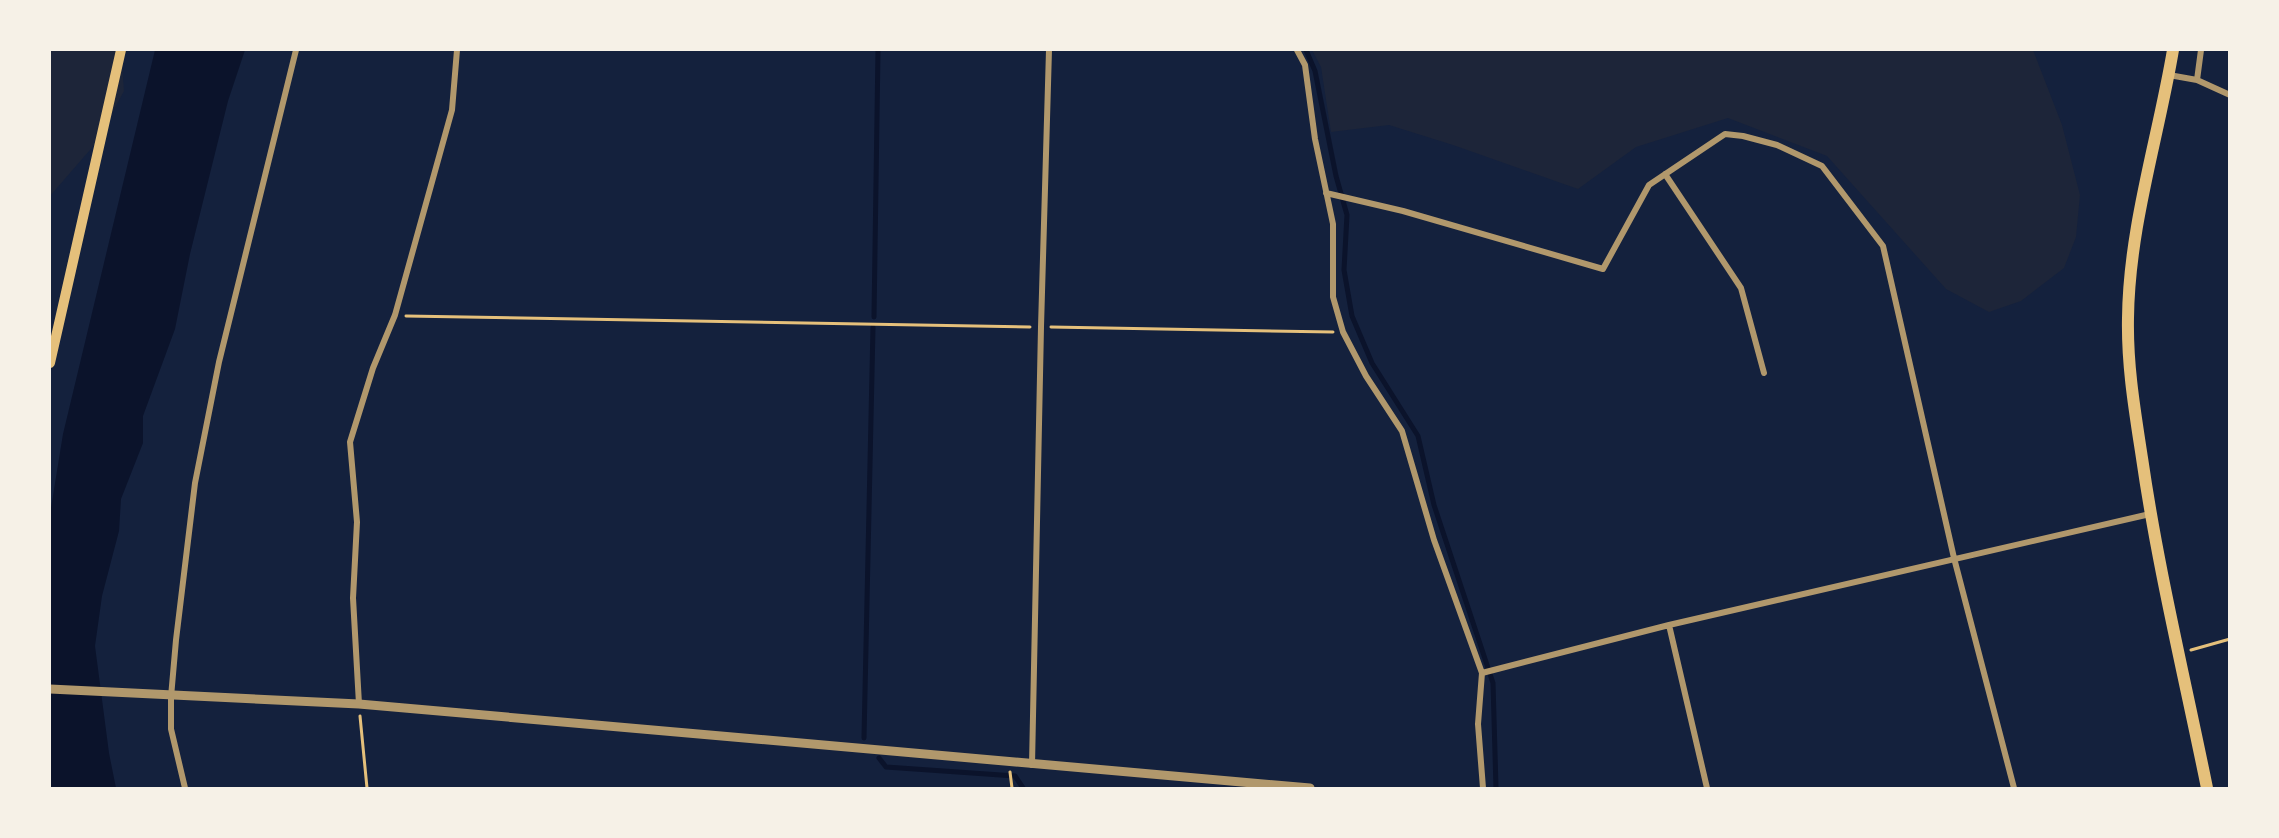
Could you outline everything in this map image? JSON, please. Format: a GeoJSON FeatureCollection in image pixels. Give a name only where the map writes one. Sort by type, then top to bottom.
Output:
{"type":"FeatureCollection","features":[{"type":"Feature","properties":{"kind":"highway"},"geometry":{"type":"LineString","coordinates":[[2173,50],[2148,162],[2139,219],[2128,317],[2130,379],[2150,514],[2207,789]]}},
{"type":"Feature","properties":{"kind":"main road"},"geometry":{"type":"LineString","coordinates":[[50,363],[121,50]]}},
{"type":"Feature","properties":{"kind":"street"},"geometry":{"type":"LineString","coordinates":[[185,789],[171,729],[171,697],[197,472],[219,362],[296,50]]}},
{"type":"Feature","properties":{"kind":"street"},"geometry":{"type":"LineString","coordinates":[[359,704],[353,598],[357,522],[350,441],[373,368],[395,315],[452,110],[457,50]]}},
{"type":"Feature","properties":{"kind":"street"},"geometry":{"type":"LineString","coordinates":[[1032,765],[1049,50]]}},
{"type":"Feature","properties":{"kind":"street"},"geometry":{"type":"LineString","coordinates":[[1297,50],[1305,65],[1315,139],[1333,224],[1333,297],[1343,332],[1366,376],[1402,431],[1434,540],[1482,673],[1478,724],[1483,789]]}},
{"type":"Feature","properties":{"kind":"street"},"geometry":{"type":"LineString","coordinates":[[2197,80],[2201,50]]}},
{"type":"Feature","properties":{"kind":"street"},"geometry":{"type":"LineString","coordinates":[[2169,75],[2197,80],[2229,95]]}},
{"type":"Feature","properties":{"kind":"street"},"geometry":{"type":"LineString","coordinates":[[1326,193],[1403,211],[1603,269],[1649,185],[1725,134],[1777,145],[1822,166],[1883,246],[1954,558],[2014,789]]}},
{"type":"Feature","properties":{"kind":"street"},"geometry":{"type":"LineString","coordinates":[[1665,174],[1741,288],[1764,373]]}},
{"type":"Feature","properties":{"kind":"street"},"geometry":{"type":"LineString","coordinates":[[1482,673],[1954,558],[2150,514]]}},
{"type":"Feature","properties":{"kind":"street"},"geometry":{"type":"LineString","coordinates":[[1669,626],[1707,789]]}},
{"type":"Feature","properties":{"kind":"street"},"geometry":{"type":"LineString","coordinates":[[50,689],[171,697],[359,704],[1310,789]]}},
{"type":"Feature","properties":{"kind":"path"},"geometry":{"type":"LineString","coordinates":[[395,315],[1343,332]]}},
{"type":"Feature","properties":{"kind":"path"},"geometry":{"type":"LineString","coordinates":[[2180,654],[2229,639]]}},
{"type":"Feature","properties":{"kind":"path"},"geometry":{"type":"LineString","coordinates":[[359,704],[368,789]]}},
{"type":"Feature","properties":{"kind":"path"},"geometry":{"type":"LineString","coordinates":[[1011,782],[1011,789]]}},
{"type":"Feature","properties":{"kind":"shaded area"},"geometry":{"type":"Polygon","coordinates":[[[50,50],[121,50],[124,91],[96,143],[50,196],[50,50]]]}},
{"type":"Feature","properties":{"kind":"shaded area"},"geometry":{"type":"Polygon","coordinates":[[[155,50],[245,50],[228,101],[190,254],[175,329],[143,416],[143,443],[121,499],[119,531],[102,596],[95,646],[109,753],[116,788],[50,788],[50,514],[63,434],[155,50]]]}},
{"type":"Feature","properties":{"kind":"shaded area"},"geometry":{"type":"Polygon","coordinates":[[[1312,50],[2033,50],[2062,125],[2080,195],[2076,237],[2064,268],[2021,301],[1989,312],[1946,289],[1827,156],[1728,118],[1636,147],[1578,189],[1389,125],[1331,132],[1321,67],[1312,50]]]}},
{"type":"Feature","properties":{"kind":"waterway"},"geometry":{"type":"LineString","coordinates":[[874,317],[878,50]]}},
{"type":"Feature","properties":{"kind":"waterway"},"geometry":{"type":"LineString","coordinates":[[1306,50],[1315,71],[1336,176],[1347,215],[1344,270],[1352,316],[1372,363],[1418,436],[1434,505],[1493,683],[1496,788]]}},
{"type":"Feature","properties":{"kind":"waterway"},"geometry":{"type":"LineString","coordinates":[[864,738],[873,327]]}},
{"type":"Feature","properties":{"kind":"waterway"},"geometry":{"type":"LineString","coordinates":[[879,758],[886,767],[1015,776],[1023,788]]}}]}
